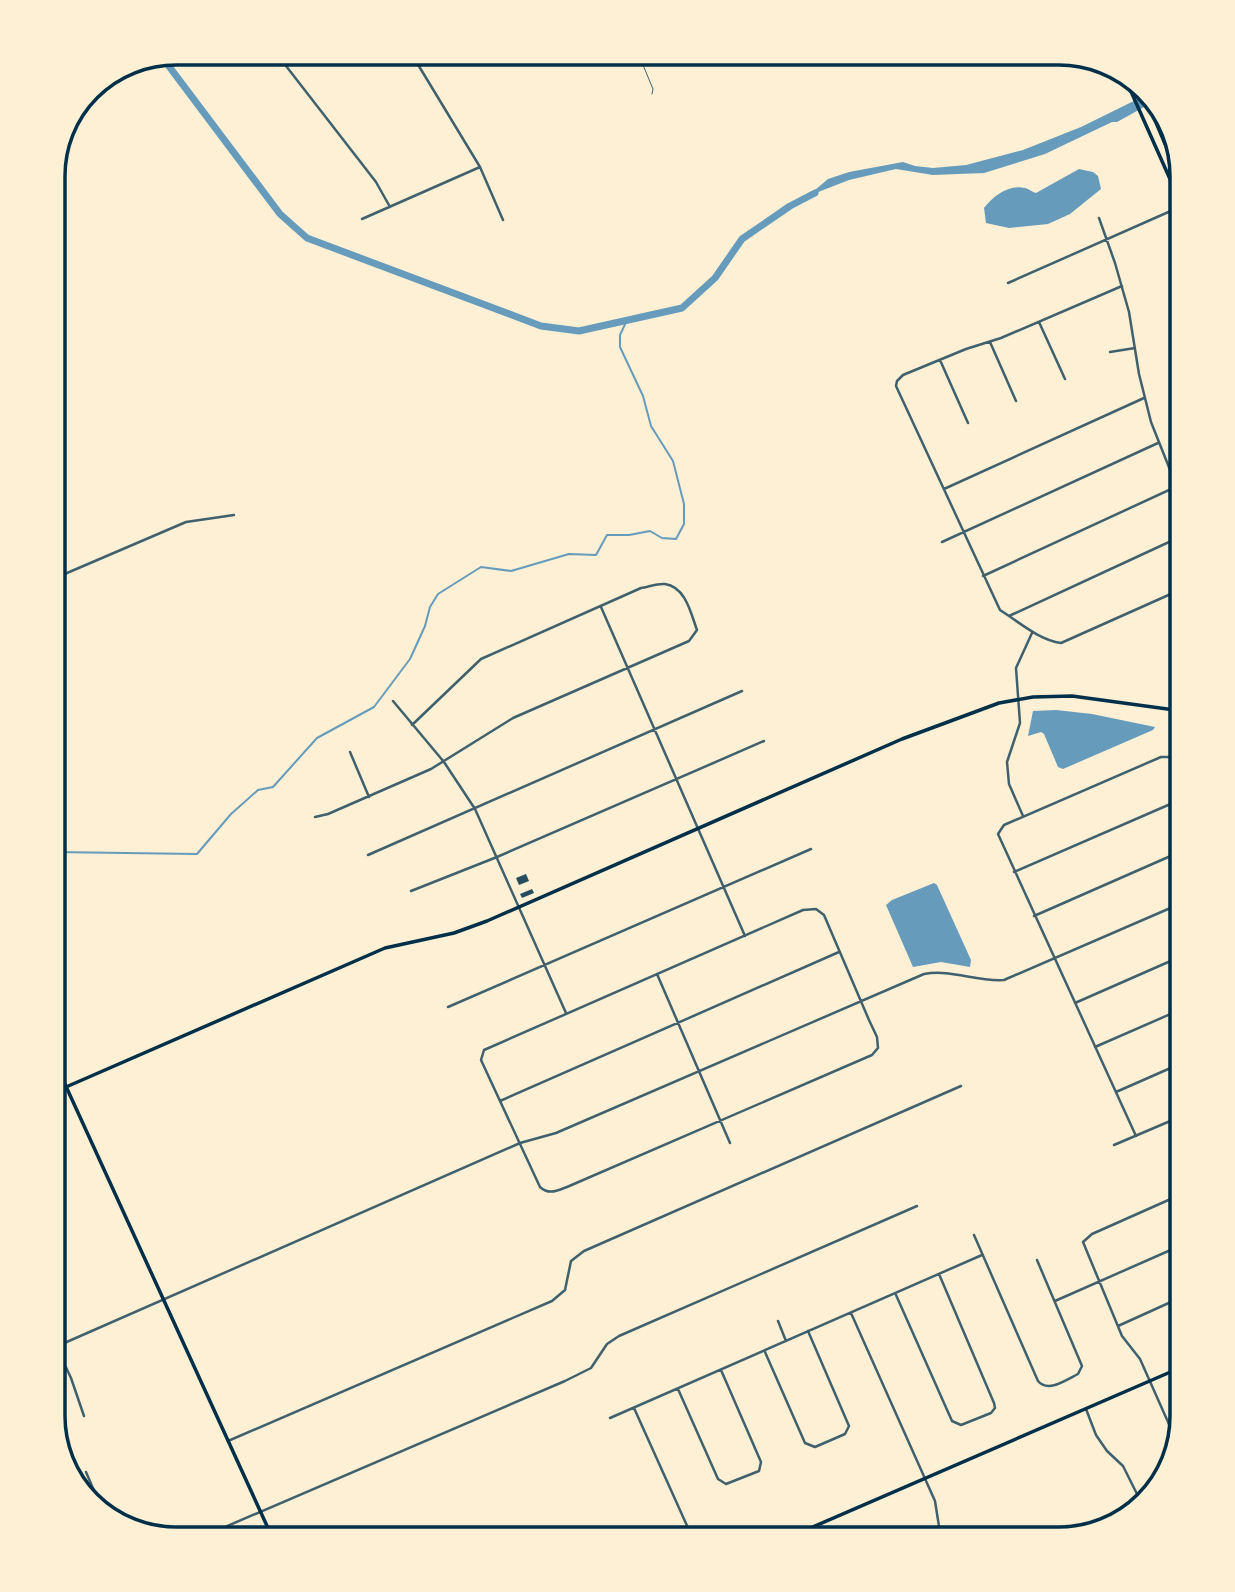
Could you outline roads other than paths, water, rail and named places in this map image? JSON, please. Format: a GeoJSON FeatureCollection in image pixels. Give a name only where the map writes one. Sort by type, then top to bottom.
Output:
{"type":"FeatureCollection","features":[{"type":"Feature","properties":{"kind":"main road"},"geometry":{"type":"LineString","coordinates":[[1132,91],[1170,178]]}},
{"type":"Feature","properties":{"kind":"main road"},"geometry":{"type":"LineString","coordinates":[[1156,121],[1164,140]]}},
{"type":"Feature","properties":{"kind":"main road"},"geometry":{"type":"LineString","coordinates":[[1160,155],[1167,152]]}},
{"type":"Feature","properties":{"kind":"main road"},"geometry":{"type":"LineString","coordinates":[[268,1527],[66,1087],[385,948],[454,933],[902,738],[983,709],[1019,699],[1072,696],[1170,709]]}},
{"type":"Feature","properties":{"kind":"main road"},"geometry":{"type":"LineString","coordinates":[[813,1527],[1170,1372]]}},
{"type":"Feature","properties":{"kind":"street"},"geometry":{"type":"LineString","coordinates":[[286,65],[376,182],[390,207]]}},
{"type":"Feature","properties":{"kind":"street"},"geometry":{"type":"LineString","coordinates":[[419,65],[480,167],[503,220]]}},
{"type":"Feature","properties":{"kind":"street"},"geometry":{"type":"LineString","coordinates":[[362,219],[480,167]]}},
{"type":"Feature","properties":{"kind":"street"},"geometry":{"type":"LineString","coordinates":[[1008,283],[1170,211]]}},
{"type":"Feature","properties":{"kind":"street"},"geometry":{"type":"LineString","coordinates":[[1099,218],[1129,312],[1144,398],[1170,471]]}},
{"type":"Feature","properties":{"kind":"street"},"geometry":{"type":"LineString","coordinates":[[1122,286],[990,342],[965,349],[902,375],[897,381],[897,389],[996,605],[1009,616],[1033,632],[1057,642],[1067,642],[1170,595]]}},
{"type":"Feature","properties":{"kind":"street"},"geometry":{"type":"LineString","coordinates":[[1039,322],[1065,379]]}},
{"type":"Feature","properties":{"kind":"street"},"geometry":{"type":"LineString","coordinates":[[990,342],[1016,401]]}},
{"type":"Feature","properties":{"kind":"street"},"geometry":{"type":"LineString","coordinates":[[1110,352],[1135,348]]}},
{"type":"Feature","properties":{"kind":"street"},"geometry":{"type":"LineString","coordinates":[[940,360],[968,423]]}},
{"type":"Feature","properties":{"kind":"street"},"geometry":{"type":"LineString","coordinates":[[944,489],[1144,398]]}},
{"type":"Feature","properties":{"kind":"street"},"geometry":{"type":"LineString","coordinates":[[942,542],[1158,443]]}},
{"type":"Feature","properties":{"kind":"street"},"geometry":{"type":"LineString","coordinates":[[983,576],[1170,490]]}},
{"type":"Feature","properties":{"kind":"street"},"geometry":{"type":"LineString","coordinates":[[65,574],[186,522],[234,515]]}},
{"type":"Feature","properties":{"kind":"street"},"geometry":{"type":"LineString","coordinates":[[1009,616],[1170,542]]}},
{"type":"Feature","properties":{"kind":"street"},"geometry":{"type":"LineString","coordinates":[[315,817],[369,797],[444,762],[513,718],[690,641],[696,631],[686,603],[679,591],[665,584],[641,588],[481,659],[412,725]]}},
{"type":"Feature","properties":{"kind":"street"},"geometry":{"type":"LineString","coordinates":[[601,607],[745,936]]}},
{"type":"Feature","properties":{"kind":"street"},"geometry":{"type":"LineString","coordinates":[[1023,816],[1009,784],[1007,770],[1010,750],[1020,723],[1016,668],[1033,632]]}},
{"type":"Feature","properties":{"kind":"street"},"geometry":{"type":"LineString","coordinates":[[368,855],[742,691]]}},
{"type":"Feature","properties":{"kind":"street"},"geometry":{"type":"LineString","coordinates":[[393,701],[444,762],[475,809],[566,1013]]}},
{"type":"Feature","properties":{"kind":"street"},"geometry":{"type":"LineString","coordinates":[[411,891],[497,857],[764,741]]}},
{"type":"Feature","properties":{"kind":"street"},"geometry":{"type":"LineString","coordinates":[[350,752],[369,797]]}},
{"type":"Feature","properties":{"kind":"street"},"geometry":{"type":"LineString","coordinates":[[1136,1136],[998,837],[999,830],[1004,825],[1023,816],[1166,756],[1170,759]]}},
{"type":"Feature","properties":{"kind":"street"},"geometry":{"type":"LineString","coordinates":[[1014,872],[1170,804]]}},
{"type":"Feature","properties":{"kind":"street"},"geometry":{"type":"LineString","coordinates":[[448,1007],[811,849]]}},
{"type":"Feature","properties":{"kind":"street"},"geometry":{"type":"LineString","coordinates":[[1034,916],[1170,856]]}},
{"type":"Feature","properties":{"kind":"street"},"geometry":{"type":"LineString","coordinates":[[65,1342],[520,1143],[556,1133],[924,974],[950,973],[977,979],[1004,980],[1170,908]]}},
{"type":"Feature","properties":{"kind":"street"},"geometry":{"type":"LineString","coordinates":[[816,909],[824,915],[877,1037],[877,1049],[872,1055],[553,1192],[544,1191],[481,1060],[481,1053],[487,1048],[745,936],[803,910],[816,909]]}},
{"type":"Feature","properties":{"kind":"street"},"geometry":{"type":"LineString","coordinates":[[500,1101],[839,952]]}},
{"type":"Feature","properties":{"kind":"street"},"geometry":{"type":"LineString","coordinates":[[1075,1003],[1170,961]]}},
{"type":"Feature","properties":{"kind":"street"},"geometry":{"type":"LineString","coordinates":[[657,974],[730,1143]]}},
{"type":"Feature","properties":{"kind":"street"},"geometry":{"type":"LineString","coordinates":[[1095,1047],[1170,1014]]}},
{"type":"Feature","properties":{"kind":"street"},"geometry":{"type":"LineString","coordinates":[[1116,1092],[1170,1068]]}},
{"type":"Feature","properties":{"kind":"street"},"geometry":{"type":"LineString","coordinates":[[228,1441],[552,1301],[565,1290],[571,1261],[584,1251],[961,1086]]}},
{"type":"Feature","properties":{"kind":"street"},"geometry":{"type":"LineString","coordinates":[[1114,1145],[1170,1121]]}},
{"type":"Feature","properties":{"kind":"street"},"geometry":{"type":"LineString","coordinates":[[1169,1425],[1140,1359],[1126,1342],[1118,1326],[1083,1245],[1084,1239],[1092,1234],[1170,1199]]}},
{"type":"Feature","properties":{"kind":"street"},"geometry":{"type":"LineString","coordinates":[[226,1527],[565,1381],[591,1368],[607,1344],[619,1336],[917,1206]]}},
{"type":"Feature","properties":{"kind":"street"},"geometry":{"type":"LineString","coordinates":[[974,1235],[1038,1381],[1045,1387],[1078,1374],[1082,1366],[1037,1260]]}},
{"type":"Feature","properties":{"kind":"street"},"geometry":{"type":"LineString","coordinates":[[1055,1301],[1170,1250]]}},
{"type":"Feature","properties":{"kind":"street"},"geometry":{"type":"LineString","coordinates":[[610,1418],[982,1255]]}},
{"type":"Feature","properties":{"kind":"street"},"geometry":{"type":"LineString","coordinates":[[895,1293],[952,1421],[959,1425],[976,1419],[992,1412],[994,1403],[939,1274]]}},
{"type":"Feature","properties":{"kind":"street"},"geometry":{"type":"LineString","coordinates":[[1118,1326],[1170,1302]]}},
{"type":"Feature","properties":{"kind":"street"},"geometry":{"type":"LineString","coordinates":[[851,1312],[935,1501],[940,1527]]}},
{"type":"Feature","properties":{"kind":"street"},"geometry":{"type":"LineString","coordinates":[[778,1321],[786,1341]]}},
{"type":"Feature","properties":{"kind":"street"},"geometry":{"type":"LineString","coordinates":[[765,1350],[805,1443],[815,1447],[832,1440],[847,1432],[849,1426],[808,1331]]}},
{"type":"Feature","properties":{"kind":"street"},"geometry":{"type":"LineString","coordinates":[[65,1367],[84,1416]]}},
{"type":"Feature","properties":{"kind":"street"},"geometry":{"type":"LineString","coordinates":[[678,1388],[718,1479],[726,1484],[744,1478],[759,1471],[761,1462],[721,1370]]}},
{"type":"Feature","properties":{"kind":"street"},"geometry":{"type":"LineString","coordinates":[[634,1408],[688,1527]]}},
{"type":"Feature","properties":{"kind":"street"},"geometry":{"type":"LineString","coordinates":[[1086,1409],[1096,1434],[1107,1451],[1124,1466],[1138,1495]]}},
{"type":"Feature","properties":{"kind":"street"},"geometry":{"type":"LineString","coordinates":[[86,1472],[95,1492]]}},
{"type":"Feature","properties":{"kind":"lane"},"geometry":{"type":"LineString","coordinates":[[643,65],[653,89],[652,94]]}},
{"type":"Feature","properties":{"kind":"water"},"geometry":{"type":"Polygon","coordinates":[[[1139,98],[1146,106],[1045,154],[984,173],[933,175],[896,169],[849,180],[808,196],[828,179],[849,172],[903,162],[933,168],[966,165],[1023,150],[1081,127],[1139,98]]]}},
{"type":"Feature","properties":{"kind":"water"},"geometry":{"type":"Polygon","coordinates":[[[1079,169],[1098,176],[1101,189],[1070,214],[1048,224],[1009,228],[986,223],[984,208],[1002,192],[1019,187],[1036,193],[1079,169]]]}},
{"type":"Feature","properties":{"kind":"water"},"geometry":{"type":"Polygon","coordinates":[[[1056,710],[1092,714],[1155,727],[1063,769],[1058,767],[1044,734],[1041,732],[1028,736],[1033,711],[1056,710]]]}},
{"type":"Feature","properties":{"kind":"water"},"geometry":{"type":"Polygon","coordinates":[[[934,883],[971,960],[970,967],[941,962],[913,967],[886,905],[934,883]]]}},
{"type":"Feature","properties":{"kind":"waterway"},"geometry":{"type":"LineString","coordinates":[[168,65],[280,214],[307,238],[541,326],[579,331],[682,308],[715,278],[742,239],[790,206],[815,193]]}},
{"type":"Feature","properties":{"kind":"waterway"},"geometry":{"type":"LineString","coordinates":[[65,852],[197,854],[231,814],[258,790],[273,787],[317,738],[374,707],[410,659],[425,626],[430,607],[438,594],[481,567],[511,571],[569,554],[596,555],[607,535],[650,531],[662,538],[676,539],[684,524],[684,504],[673,461],[651,426],[643,396],[620,347],[620,335],[627,320]]}}]}
